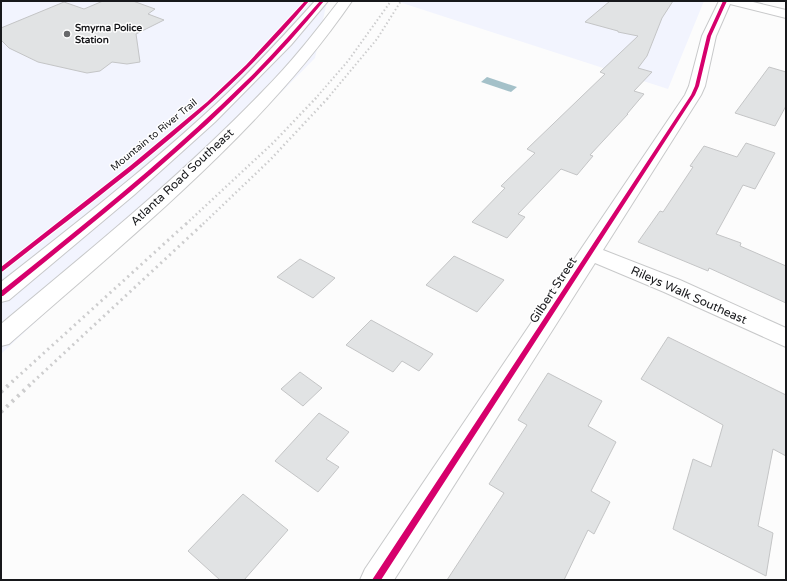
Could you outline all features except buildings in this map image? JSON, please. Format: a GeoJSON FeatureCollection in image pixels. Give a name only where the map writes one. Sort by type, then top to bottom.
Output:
{"type":"FeatureCollection","features":[{"type":"Feature","properties":{"kind":"main road","name":"Atlanta Road Southeast"},"geometry":{"type":"LineString","coordinates":[[1,294],[134,185],[220,110],[279,50],[322,1]]}},
{"type":"Feature","properties":{"kind":"main road","name":"Atlanta Road Southeast"},"geometry":{"type":"LineString","coordinates":[[1,337],[105,248],[246,117],[299,61],[346,1]]}},
{"type":"Feature","properties":{"kind":"main road","name":"Gilbert Street"},"geometry":{"type":"LineString","coordinates":[[376,580],[693,95],[697,86],[709,36],[726,1]]}},
{"type":"Feature","properties":{"kind":"main road"},"geometry":{"type":"LineString","coordinates":[[734,1],[786,14]]}},
{"type":"Feature","properties":{"kind":"main road","name":"Rileys Walk Southeast"},"geometry":{"type":"LineString","coordinates":[[591,253],[672,286],[786,338]]}},
{"type":"Feature","properties":{"kind":"shaded area"},"geometry":{"type":"Polygon","coordinates":[[[1,1],[327,1],[315,58],[252,122],[1,354],[1,1]]]}},
{"type":"Feature","properties":{"kind":"shaded area"},"geometry":{"type":"Polygon","coordinates":[[[396,1],[704,1],[668,89],[396,1]]]}},
{"type":"Feature","properties":{"kind":"water"},"geometry":{"type":"Polygon","coordinates":[[[487,77],[517,87],[511,92],[481,82],[487,77]]]}},
{"type":"Feature","properties":{"kind":"railway"},"geometry":{"type":"LineString","coordinates":[[315,99],[348,61],[391,1]]}},
{"type":"Feature","properties":{"kind":"railway"},"geometry":{"type":"LineString","coordinates":[[327,99],[377,39],[401,1]]}},
{"type":"Feature","properties":{"kind":"railway"},"geometry":{"type":"LineString","coordinates":[[186,224],[273,143],[316,98]]}},
{"type":"Feature","properties":{"kind":"railway"},"geometry":{"type":"LineString","coordinates":[[203,224],[270,160],[328,98]]}},
{"type":"Feature","properties":{"kind":"railway"},"geometry":{"type":"LineString","coordinates":[[12,382],[187,223]]}},
{"type":"Feature","properties":{"kind":"railway"},"geometry":{"type":"LineString","coordinates":[[33,382],[204,223]]}},
{"type":"Feature","properties":{"kind":"railway"},"geometry":{"type":"LineString","coordinates":[[1,392],[13,381]]}},
{"type":"Feature","properties":{"kind":"railway"},"geometry":{"type":"LineString","coordinates":[[1,412],[34,381]]}},
{"type":"Feature","properties":{"kind":"cycle path","name":"Mountain to River Trail"},"geometry":{"type":"LineString","coordinates":[[1,270],[184,125],[247,66],[307,1]]}},
{"type":"Feature","properties":{"kind":"cycle path"},"geometry":{"type":"LineString","coordinates":[[1,294],[128,191],[209,119],[286,42],[322,1]]}},
{"type":"Feature","properties":{"kind":"cycle path"},"geometry":{"type":"LineString","coordinates":[[376,580],[693,95],[697,86],[709,36],[725,1]]}},
{"type":"Feature","properties":{"kind":"place","name":"Smyrna Police Station"},"geometry":{"type":"Point","coordinates":[67,34]}}]}
